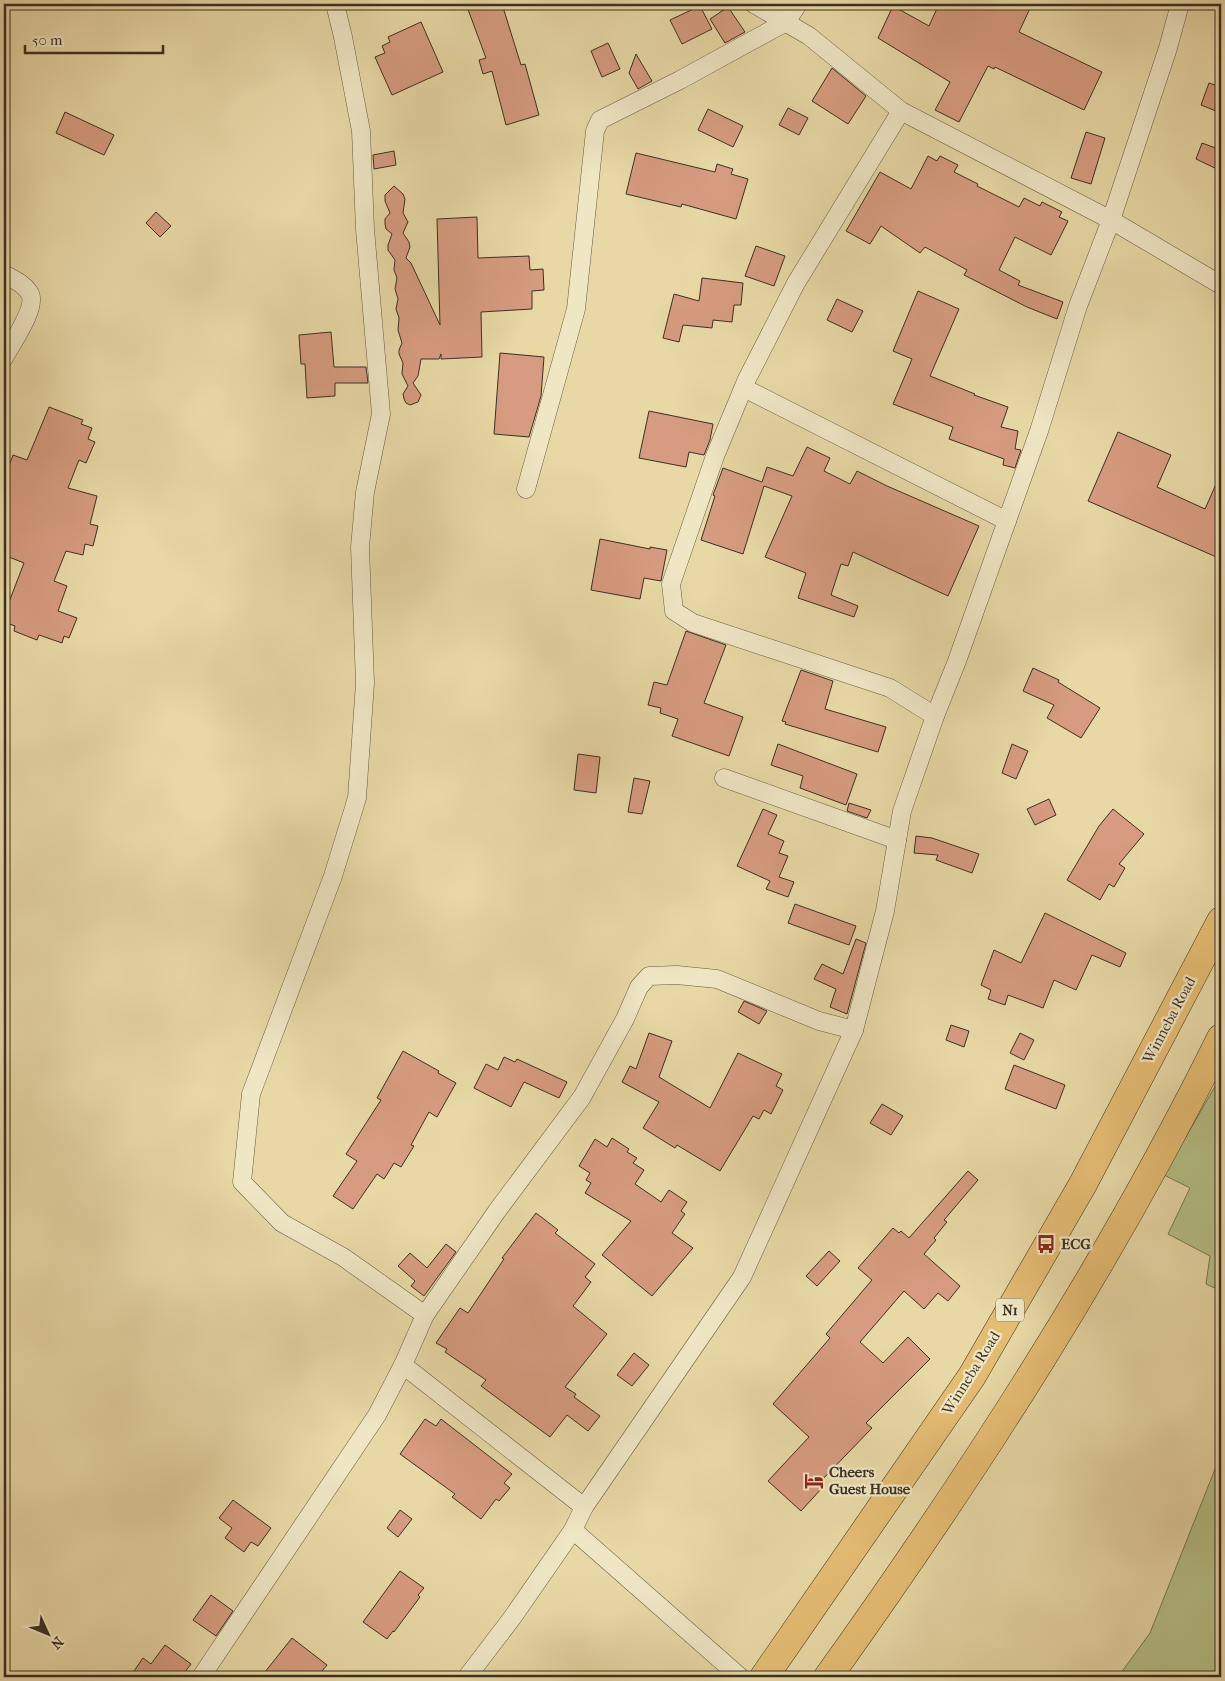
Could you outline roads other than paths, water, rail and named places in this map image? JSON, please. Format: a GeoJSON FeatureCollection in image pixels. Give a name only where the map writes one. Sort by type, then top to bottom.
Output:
{"type":"FeatureCollection","features":[{"type":"Feature","properties":{"kind":"highway","name":"Winneba Road"},"geometry":{"type":"LineString","coordinates":[[764,1677],[972,1376],[1083,1184],[1221,921]]}},
{"type":"Feature","properties":{"kind":"highway"},"geometry":{"type":"LineString","coordinates":[[828,1677],[948,1505],[1015,1401],[1135,1200],[1186,1110],[1221,1038]]}},
{"type":"Feature","properties":{"kind":"street"},"geometry":{"type":"LineString","coordinates":[[335,4],[361,131],[365,229],[381,414],[365,492],[360,547],[365,683],[357,798],[332,876],[251,1094],[242,1182],[282,1223],[343,1257],[425,1315]]}},
{"type":"Feature","properties":{"kind":"street"},"geometry":{"type":"LineString","coordinates":[[754,4],[809,36],[901,111],[1111,220],[1221,285]]}},
{"type":"Feature","properties":{"kind":"street"},"geometry":{"type":"LineString","coordinates":[[526,489],[576,308],[595,131],[600,120],[680,80],[786,22],[798,4]]}},
{"type":"Feature","properties":{"kind":"street"},"geometry":{"type":"LineString","coordinates":[[467,1677],[512,1618],[573,1530],[584,1507],[742,1277],[854,1030],[885,912],[902,811],[1039,431],[1078,306],[1111,220],[1168,48],[1180,4]]}},
{"type":"Feature","properties":{"kind":"street"},"geometry":{"type":"LineString","coordinates":[[901,111],[796,283],[744,388],[715,456],[671,584],[674,611],[693,623],[890,688],[935,716]]}},
{"type":"Feature","properties":{"kind":"street"},"geometry":{"type":"LineString","coordinates":[[4,274],[19,282],[30,292],[33,301],[29,313],[4,358]]}},
{"type":"Feature","properties":{"kind":"street"},"geometry":{"type":"LineString","coordinates":[[744,388],[1007,521]]}},
{"type":"Feature","properties":{"kind":"street"},"geometry":{"type":"LineString","coordinates":[[724,778],[897,840]]}},
{"type":"Feature","properties":{"kind":"street"},"geometry":{"type":"LineString","coordinates":[[201,1677],[377,1415],[404,1365],[425,1315],[497,1211],[582,1097],[625,1019],[639,987],[649,976],[677,975],[717,979],[819,1021],[854,1030]]}},
{"type":"Feature","properties":{"kind":"street"},"geometry":{"type":"LineString","coordinates":[[404,1365],[584,1507]]}},
{"type":"Feature","properties":{"kind":"street"},"geometry":{"type":"LineString","coordinates":[[573,1530],[740,1677]]}},
{"type":"Feature","properties":{"kind":"place","name":"ECG"},"geometry":{"type":"Point","coordinates":[1046,1244]}},
{"type":"Feature","properties":{"kind":"place","name":"Cheers Guest House"},"geometry":{"type":"Point","coordinates":[814,1481]}}]}
